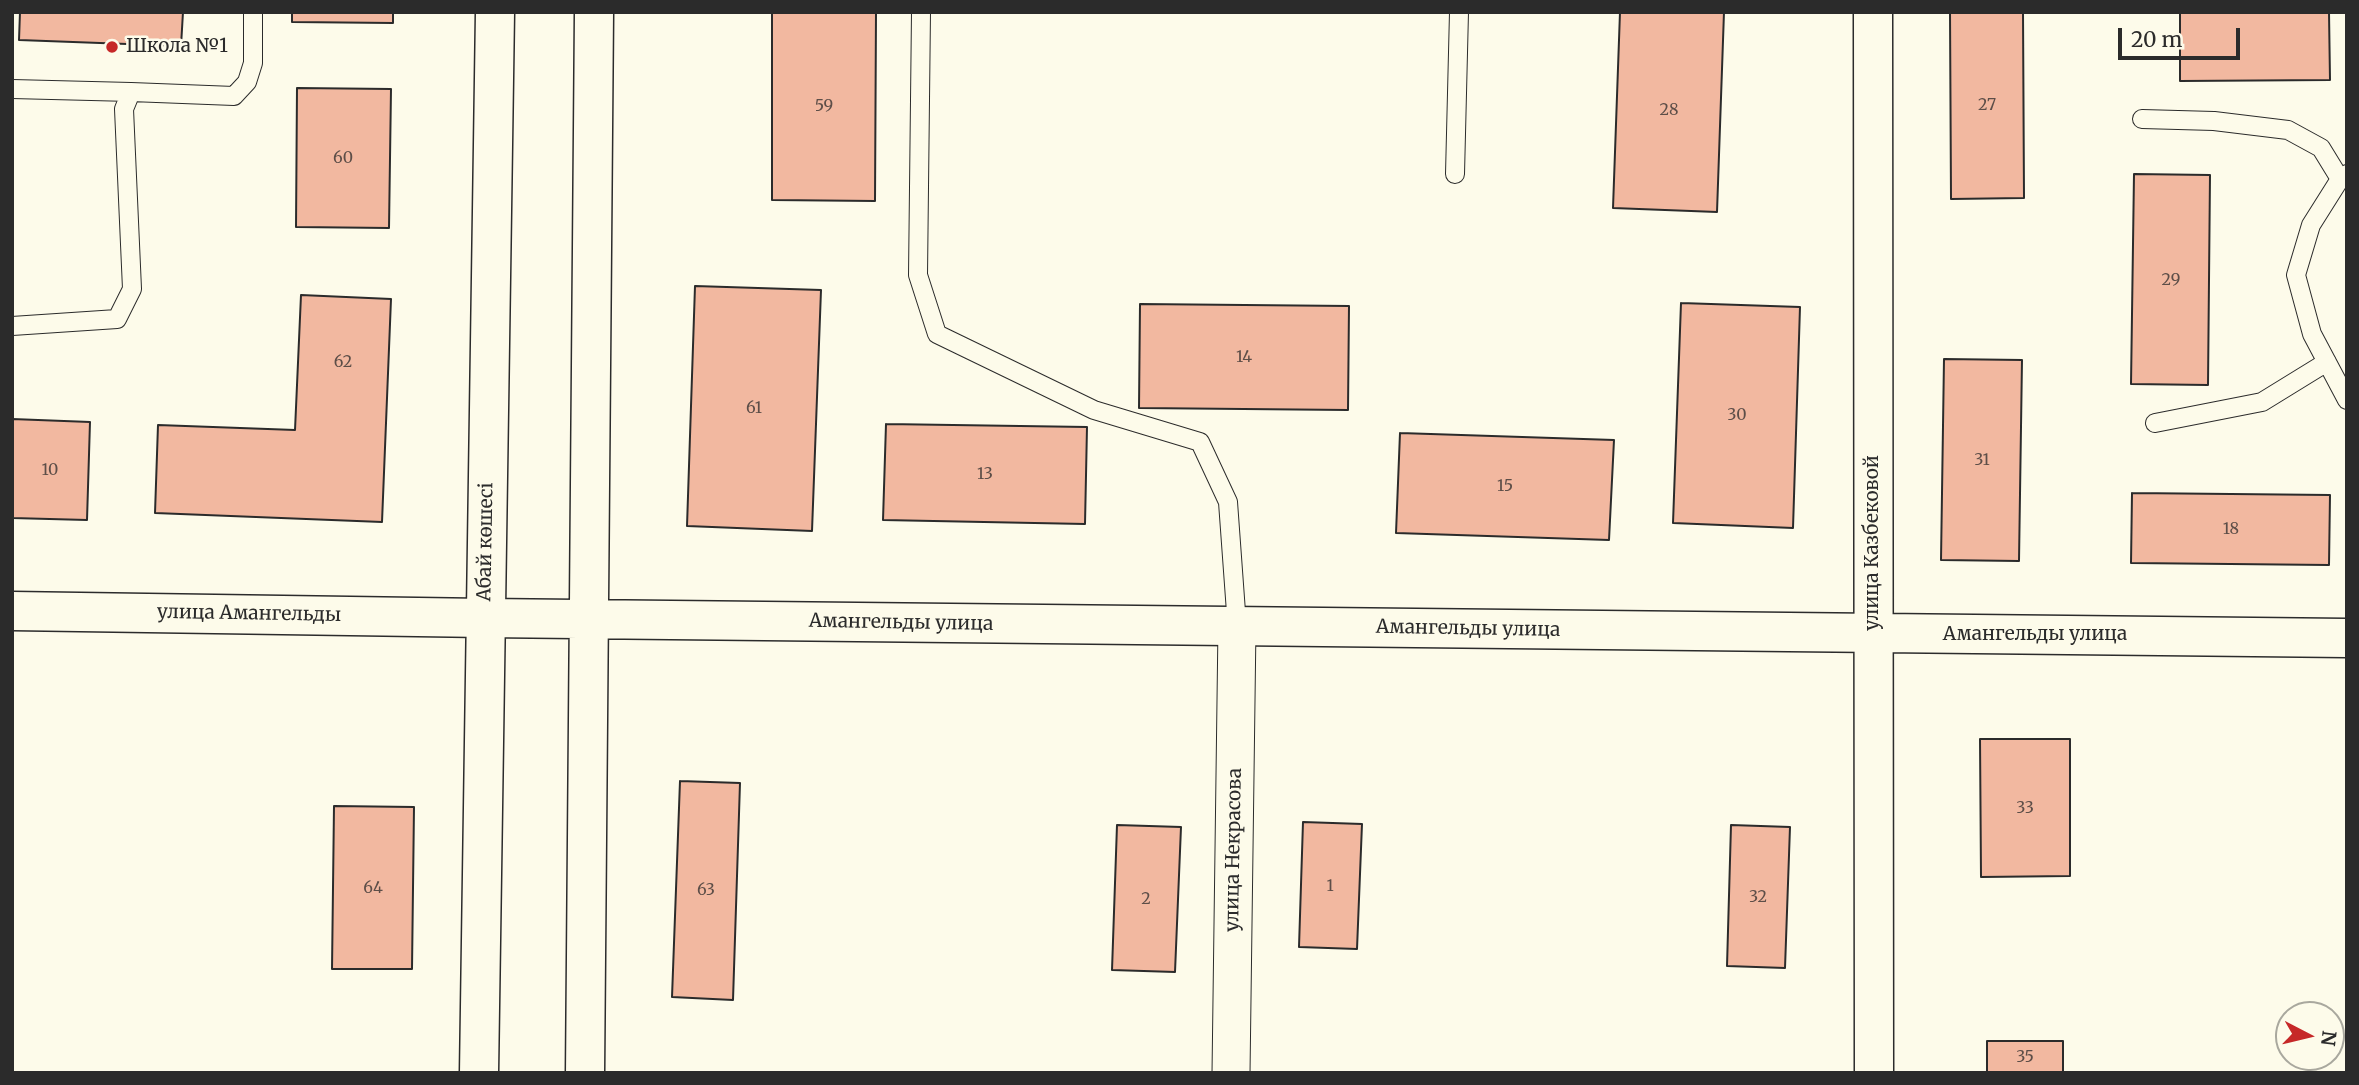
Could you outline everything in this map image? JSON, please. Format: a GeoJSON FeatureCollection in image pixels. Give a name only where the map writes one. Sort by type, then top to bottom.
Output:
{"type":"FeatureCollection","features":[{"type":"Feature","properties":{"kind":"street","name":"Абай көшесі"},"geometry":{"type":"LineString","coordinates":[[479,1073],[495,12]]}},
{"type":"Feature","properties":{"kind":"street"},"geometry":{"type":"LineString","coordinates":[[584,1073],[594,12]]}},
{"type":"Feature","properties":{"kind":"street","name":"улица Казбековой"},"geometry":{"type":"LineString","coordinates":[[1873,12],[1874,1073]]}},
{"type":"Feature","properties":{"kind":"street","name":"улица Амангельды"},"geometry":{"type":"LineString","coordinates":[[12,611],[590,619]]}},
{"type":"Feature","properties":{"kind":"street","name":"Амангельды улица"},"geometry":{"type":"LineString","coordinates":[[590,619],[2347,638]]}},
{"type":"Feature","properties":{"kind":"street","name":"улица Некрасова"},"geometry":{"type":"LineString","coordinates":[[1231,1073],[1237,626]]}},
{"type":"Feature","properties":{"kind":"lane"},"geometry":{"type":"LineString","coordinates":[[12,89],[234,96],[247,82],[253,63],[253,12]]}},
{"type":"Feature","properties":{"kind":"lane"},"geometry":{"type":"LineString","coordinates":[[921,12],[918,275],[937,334],[1094,410],[1200,442],[1228,502],[1237,626]]}},
{"type":"Feature","properties":{"kind":"lane"},"geometry":{"type":"LineString","coordinates":[[1454,174],[1459,12]]}},
{"type":"Feature","properties":{"kind":"lane"},"geometry":{"type":"LineString","coordinates":[[12,326],[117,319],[132,289],[123,129],[124,109],[131,92]]}},
{"type":"Feature","properties":{"kind":"lane"},"geometry":{"type":"LineString","coordinates":[[2142,119],[2214,121],[2288,130],[2322,148],[2343,176],[2311,225],[2296,275],[2312,334],[2347,400]]}},
{"type":"Feature","properties":{"kind":"lane"},"geometry":{"type":"LineString","coordinates":[[2155,423],[2262,402],[2327,362]]}},
{"type":"Feature","properties":{"kind":"building"},"geometry":{"type":"Polygon","coordinates":[[[20,12],[183,12],[181,46],[19,40],[20,12]]]}},
{"type":"Feature","properties":{"kind":"building"},"geometry":{"type":"Polygon","coordinates":[[[292,12],[393,12],[393,23],[292,22],[292,12]]]}},
{"type":"Feature","properties":{"kind":"building"},"geometry":{"type":"Polygon","coordinates":[[[772,12],[876,12],[875,201],[772,200],[772,12]]]}},
{"type":"Feature","properties":{"kind":"building"},"geometry":{"type":"Polygon","coordinates":[[[1620,12],[1724,12],[1717,212],[1613,208],[1620,12]]]}},
{"type":"Feature","properties":{"kind":"building"},"geometry":{"type":"Polygon","coordinates":[[[1950,12],[2023,12],[2024,198],[1951,199],[1950,12]]]}},
{"type":"Feature","properties":{"kind":"building"},"geometry":{"type":"Polygon","coordinates":[[[2180,12],[2329,12],[2330,80],[2180,81],[2180,12]]]}},
{"type":"Feature","properties":{"kind":"building"},"geometry":{"type":"Polygon","coordinates":[[[297,88],[391,89],[389,228],[296,227],[297,88]]]}},
{"type":"Feature","properties":{"kind":"building"},"geometry":{"type":"Polygon","coordinates":[[[2134,174],[2210,175],[2208,385],[2131,384],[2134,174]]]}},
{"type":"Feature","properties":{"kind":"building"},"geometry":{"type":"Polygon","coordinates":[[[695,286],[821,290],[812,531],[687,526],[695,286]]]}},
{"type":"Feature","properties":{"kind":"building"},"geometry":{"type":"Polygon","coordinates":[[[301,295],[391,299],[382,522],[155,513],[158,425],[295,430],[301,295]]]}},
{"type":"Feature","properties":{"kind":"building"},"geometry":{"type":"Polygon","coordinates":[[[1681,303],[1800,307],[1793,528],[1673,523],[1681,303]]]}},
{"type":"Feature","properties":{"kind":"building"},"geometry":{"type":"Polygon","coordinates":[[[1140,304],[1349,306],[1348,410],[1139,408],[1140,304]]]}},
{"type":"Feature","properties":{"kind":"building"},"geometry":{"type":"Polygon","coordinates":[[[1944,359],[2022,360],[2019,561],[1941,560],[1944,359]]]}},
{"type":"Feature","properties":{"kind":"building"},"geometry":{"type":"Polygon","coordinates":[[[12,419],[90,422],[87,520],[12,518],[12,419]]]}},
{"type":"Feature","properties":{"kind":"building"},"geometry":{"type":"Polygon","coordinates":[[[886,424],[1087,427],[1085,524],[883,520],[886,424]]]}},
{"type":"Feature","properties":{"kind":"building"},"geometry":{"type":"Polygon","coordinates":[[[1400,433],[1614,440],[1609,540],[1396,533],[1400,433]]]}},
{"type":"Feature","properties":{"kind":"building"},"geometry":{"type":"Polygon","coordinates":[[[2132,493],[2330,495],[2329,565],[2131,563],[2132,493]]]}},
{"type":"Feature","properties":{"kind":"building"},"geometry":{"type":"Polygon","coordinates":[[[1980,739],[2070,739],[2070,876],[1981,877],[1980,739]]]}},
{"type":"Feature","properties":{"kind":"building"},"geometry":{"type":"Polygon","coordinates":[[[680,781],[740,783],[733,1000],[672,997],[680,781]]]}},
{"type":"Feature","properties":{"kind":"building"},"geometry":{"type":"Polygon","coordinates":[[[334,806],[414,807],[412,969],[332,969],[334,806]]]}},
{"type":"Feature","properties":{"kind":"building"},"geometry":{"type":"Polygon","coordinates":[[[1303,822],[1362,824],[1357,949],[1299,947],[1303,822]]]}},
{"type":"Feature","properties":{"kind":"building"},"geometry":{"type":"Polygon","coordinates":[[[1117,825],[1181,827],[1175,972],[1112,970],[1117,825]]]}},
{"type":"Feature","properties":{"kind":"building"},"geometry":{"type":"Polygon","coordinates":[[[1731,825],[1790,827],[1785,968],[1727,966],[1731,825]]]}},
{"type":"Feature","properties":{"kind":"building"},"geometry":{"type":"Polygon","coordinates":[[[1987,1041],[2063,1041],[2063,1073],[1987,1073],[1987,1041]]]}},
{"type":"Feature","properties":{"kind":"place","name":"Школа №1"},"geometry":{"type":"Point","coordinates":[112,47]}}]}
